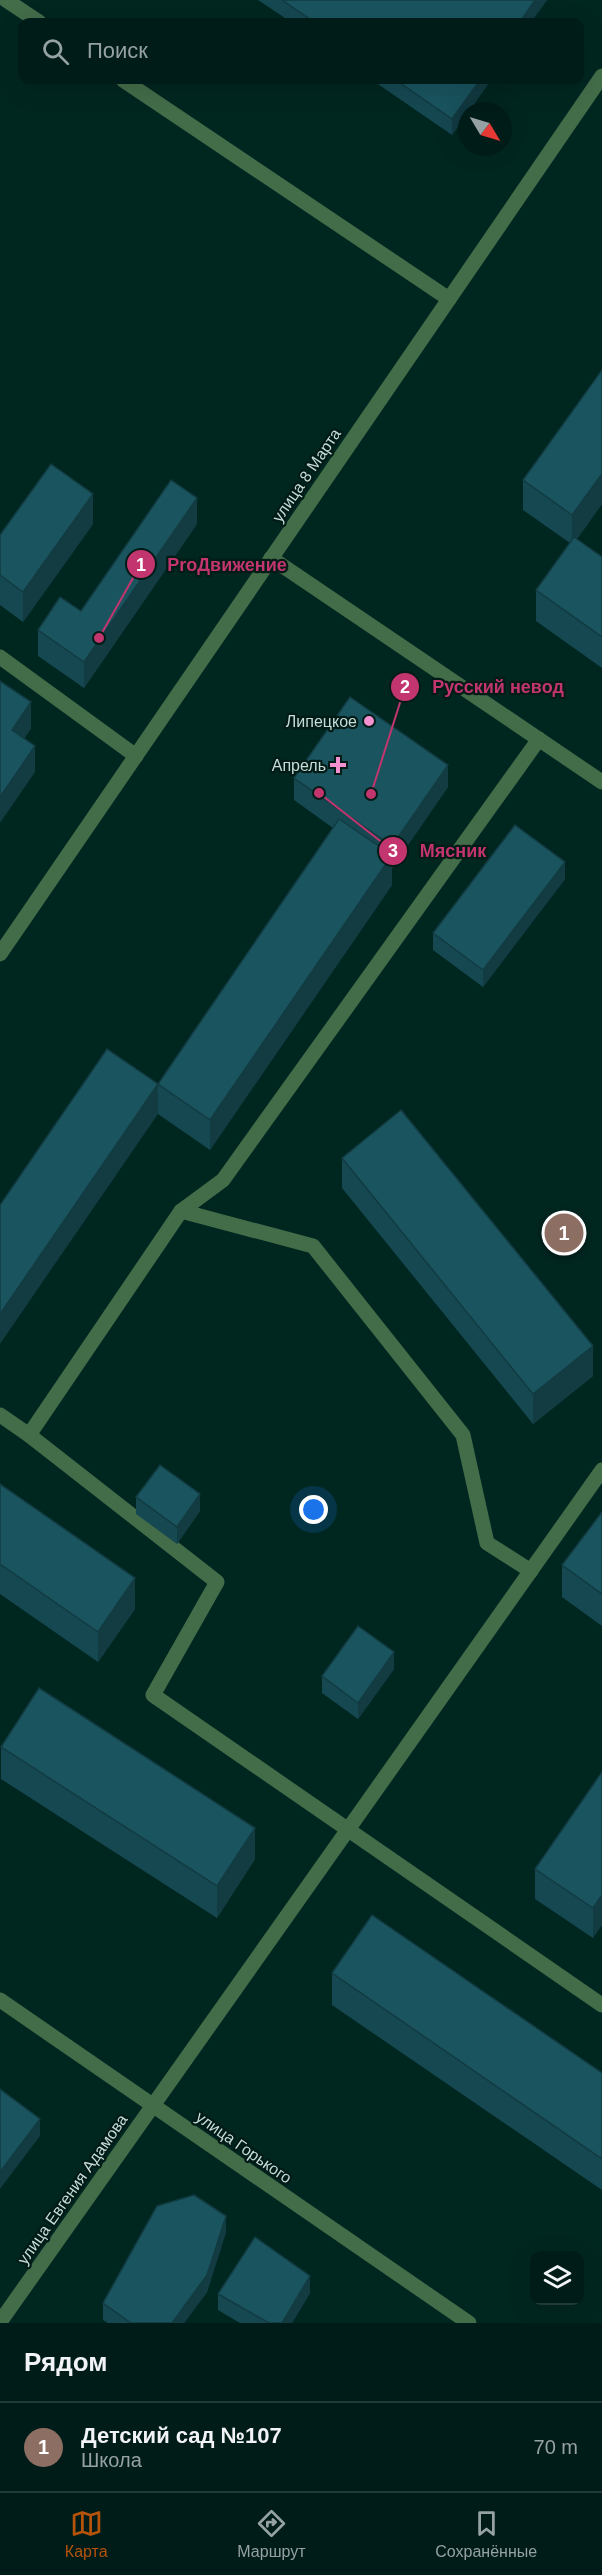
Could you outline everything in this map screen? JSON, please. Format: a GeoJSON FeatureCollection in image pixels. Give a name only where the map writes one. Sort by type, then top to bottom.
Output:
{"type":"FeatureCollection","features":[{"type":"Feature","properties":{"kind":"street"},"geometry":{"type":"LineString","coordinates":[[6,0],[33,18]]}},
{"type":"Feature","properties":{"kind":"street","name":"улица 8 Марта"},"geometry":{"type":"LineString","coordinates":[[0,954],[602,76]]}},
{"type":"Feature","properties":{"kind":"street"},"geometry":{"type":"LineString","coordinates":[[129,84],[449,300]]}},
{"type":"Feature","properties":{"kind":"street"},"geometry":{"type":"LineString","coordinates":[[272,558],[602,782]]}},
{"type":"Feature","properties":{"kind":"street"},"geometry":{"type":"LineString","coordinates":[[0,657],[136,756]]}},
{"type":"Feature","properties":{"kind":"street"},"geometry":{"type":"LineString","coordinates":[[29,1435],[181,1211],[223,1180],[539,739]]}},
{"type":"Feature","properties":{"kind":"street"},"geometry":{"type":"LineString","coordinates":[[181,1211],[313,1246],[463,1435],[487,1543],[531,1571]]}},
{"type":"Feature","properties":{"kind":"street"},"geometry":{"type":"LineString","coordinates":[[0,1415],[29,1435],[217,1582],[153,1695],[602,2005]]}},
{"type":"Feature","properties":{"kind":"street","name":"улица Евгения Адамова"},"geometry":{"type":"LineString","coordinates":[[0,2322],[602,1470]]}},
{"type":"Feature","properties":{"kind":"street","name":"улица Горького"},"geometry":{"type":"LineString","coordinates":[[0,2000],[469,2323]]}},
{"type":"Feature","properties":{"kind":"building"},"geometry":{"type":"Polygon","coordinates":[[[282,0],[535,0],[523,18],[308,18],[282,0]]]}},
{"type":"Feature","properties":{"kind":"building"},"geometry":{"type":"Polygon","coordinates":[[[402,84],[477,84],[464,102],[458,102],[458,111],[452,119],[402,84]]]}},
{"type":"Feature","properties":{"kind":"building"},"geometry":{"type":"Polygon","coordinates":[[[602,370],[602,474],[572,515],[523,480],[602,370]]]}},
{"type":"Feature","properties":{"kind":"building"},"geometry":{"type":"Polygon","coordinates":[[[51,464],[93,494],[23,592],[0,575],[0,535],[51,464]]]}},
{"type":"Feature","properties":{"kind":"building"},"geometry":{"type":"Polygon","coordinates":[[[171,480],[197,498],[84,662],[38,630],[60,597],[81,611],[171,480]]]}},
{"type":"Feature","properties":{"kind":"building"},"geometry":{"type":"Polygon","coordinates":[[[574,537],[602,557],[602,637],[536,590],[574,537]]]}},
{"type":"Feature","properties":{"kind":"building"},"geometry":{"type":"Polygon","coordinates":[[[0,681],[31,702],[12,730],[35,746],[0,797],[0,681]]]}},
{"type":"Feature","properties":{"kind":"building"},"geometry":{"type":"Polygon","coordinates":[[[350,697],[448,765],[392,846],[294,778],[350,697]]]}},
{"type":"Feature","properties":{"kind":"building"},"geometry":{"type":"Polygon","coordinates":[[[339,819],[392,855],[210,1120],[158,1084],[339,819]]]}},
{"type":"Feature","properties":{"kind":"building"},"geometry":{"type":"Polygon","coordinates":[[[515,825],[565,862],[483,970],[433,933],[515,825]]]}},
{"type":"Feature","properties":{"kind":"building"},"geometry":{"type":"Polygon","coordinates":[[[107,1049],[158,1084],[0,1314],[0,1205],[107,1049]]]}},
{"type":"Feature","properties":{"kind":"building"},"geometry":{"type":"Polygon","coordinates":[[[401,1110],[593,1346],[533,1394],[342,1158],[401,1110]]]}},
{"type":"Feature","properties":{"kind":"building"},"geometry":{"type":"Polygon","coordinates":[[[160,1465],[200,1494],[177,1527],[136,1497],[160,1465]]]}},
{"type":"Feature","properties":{"kind":"building"},"geometry":{"type":"Polygon","coordinates":[[[0,1484],[135,1578],[98,1632],[0,1564],[0,1484]]]}},
{"type":"Feature","properties":{"kind":"building"},"geometry":{"type":"Polygon","coordinates":[[[602,1512],[602,1594],[562,1565],[602,1512]]]}},
{"type":"Feature","properties":{"kind":"building"},"geometry":{"type":"Polygon","coordinates":[[[358,1626],[394,1652],[358,1703],[322,1676],[358,1626]]]}},
{"type":"Feature","properties":{"kind":"building"},"geometry":{"type":"Polygon","coordinates":[[[39,1688],[255,1828],[217,1886],[1,1747],[39,1688]]]}},
{"type":"Feature","properties":{"kind":"building"},"geometry":{"type":"Polygon","coordinates":[[[602,1772],[602,1895],[593,1908],[535,1869],[602,1772]]]}},
{"type":"Feature","properties":{"kind":"building"},"geometry":{"type":"Polygon","coordinates":[[[372,1915],[602,2073],[602,2159],[332,1973],[372,1915]]]}},
{"type":"Feature","properties":{"kind":"building"},"geometry":{"type":"Polygon","coordinates":[[[0,2089],[40,2119],[0,2172],[0,2089]]]}},
{"type":"Feature","properties":{"kind":"building"},"geometry":{"type":"Polygon","coordinates":[[[194,2195],[226,2216],[207,2275],[172,2323],[131,2323],[103,2303],[157,2206],[194,2195]]]}},
{"type":"Feature","properties":{"kind":"building"},"geometry":{"type":"Polygon","coordinates":[[[255,2237],[310,2276],[282,2323],[269,2323],[218,2294],[255,2237]]]}},
{"type":"Feature","properties":{"kind":"place","name":"ProДвижение"},"geometry":{"type":"Point","coordinates":[99,638]}},
{"type":"Feature","properties":{"kind":"place","name":"Липецкое"},"geometry":{"type":"Point","coordinates":[369,721]}},
{"type":"Feature","properties":{"kind":"place","name":"Апрель"},"geometry":{"type":"Point","coordinates":[338,765]}},
{"type":"Feature","properties":{"kind":"place","name":"Мясник"},"geometry":{"type":"Point","coordinates":[319,793]}},
{"type":"Feature","properties":{"kind":"place","name":"Русский невод"},"geometry":{"type":"Point","coordinates":[371,794]}},
{"type":"Feature","properties":{"kind":"place","name":"Детский сад №107"},"geometry":{"type":"Point","coordinates":[564,1233]}}]}
